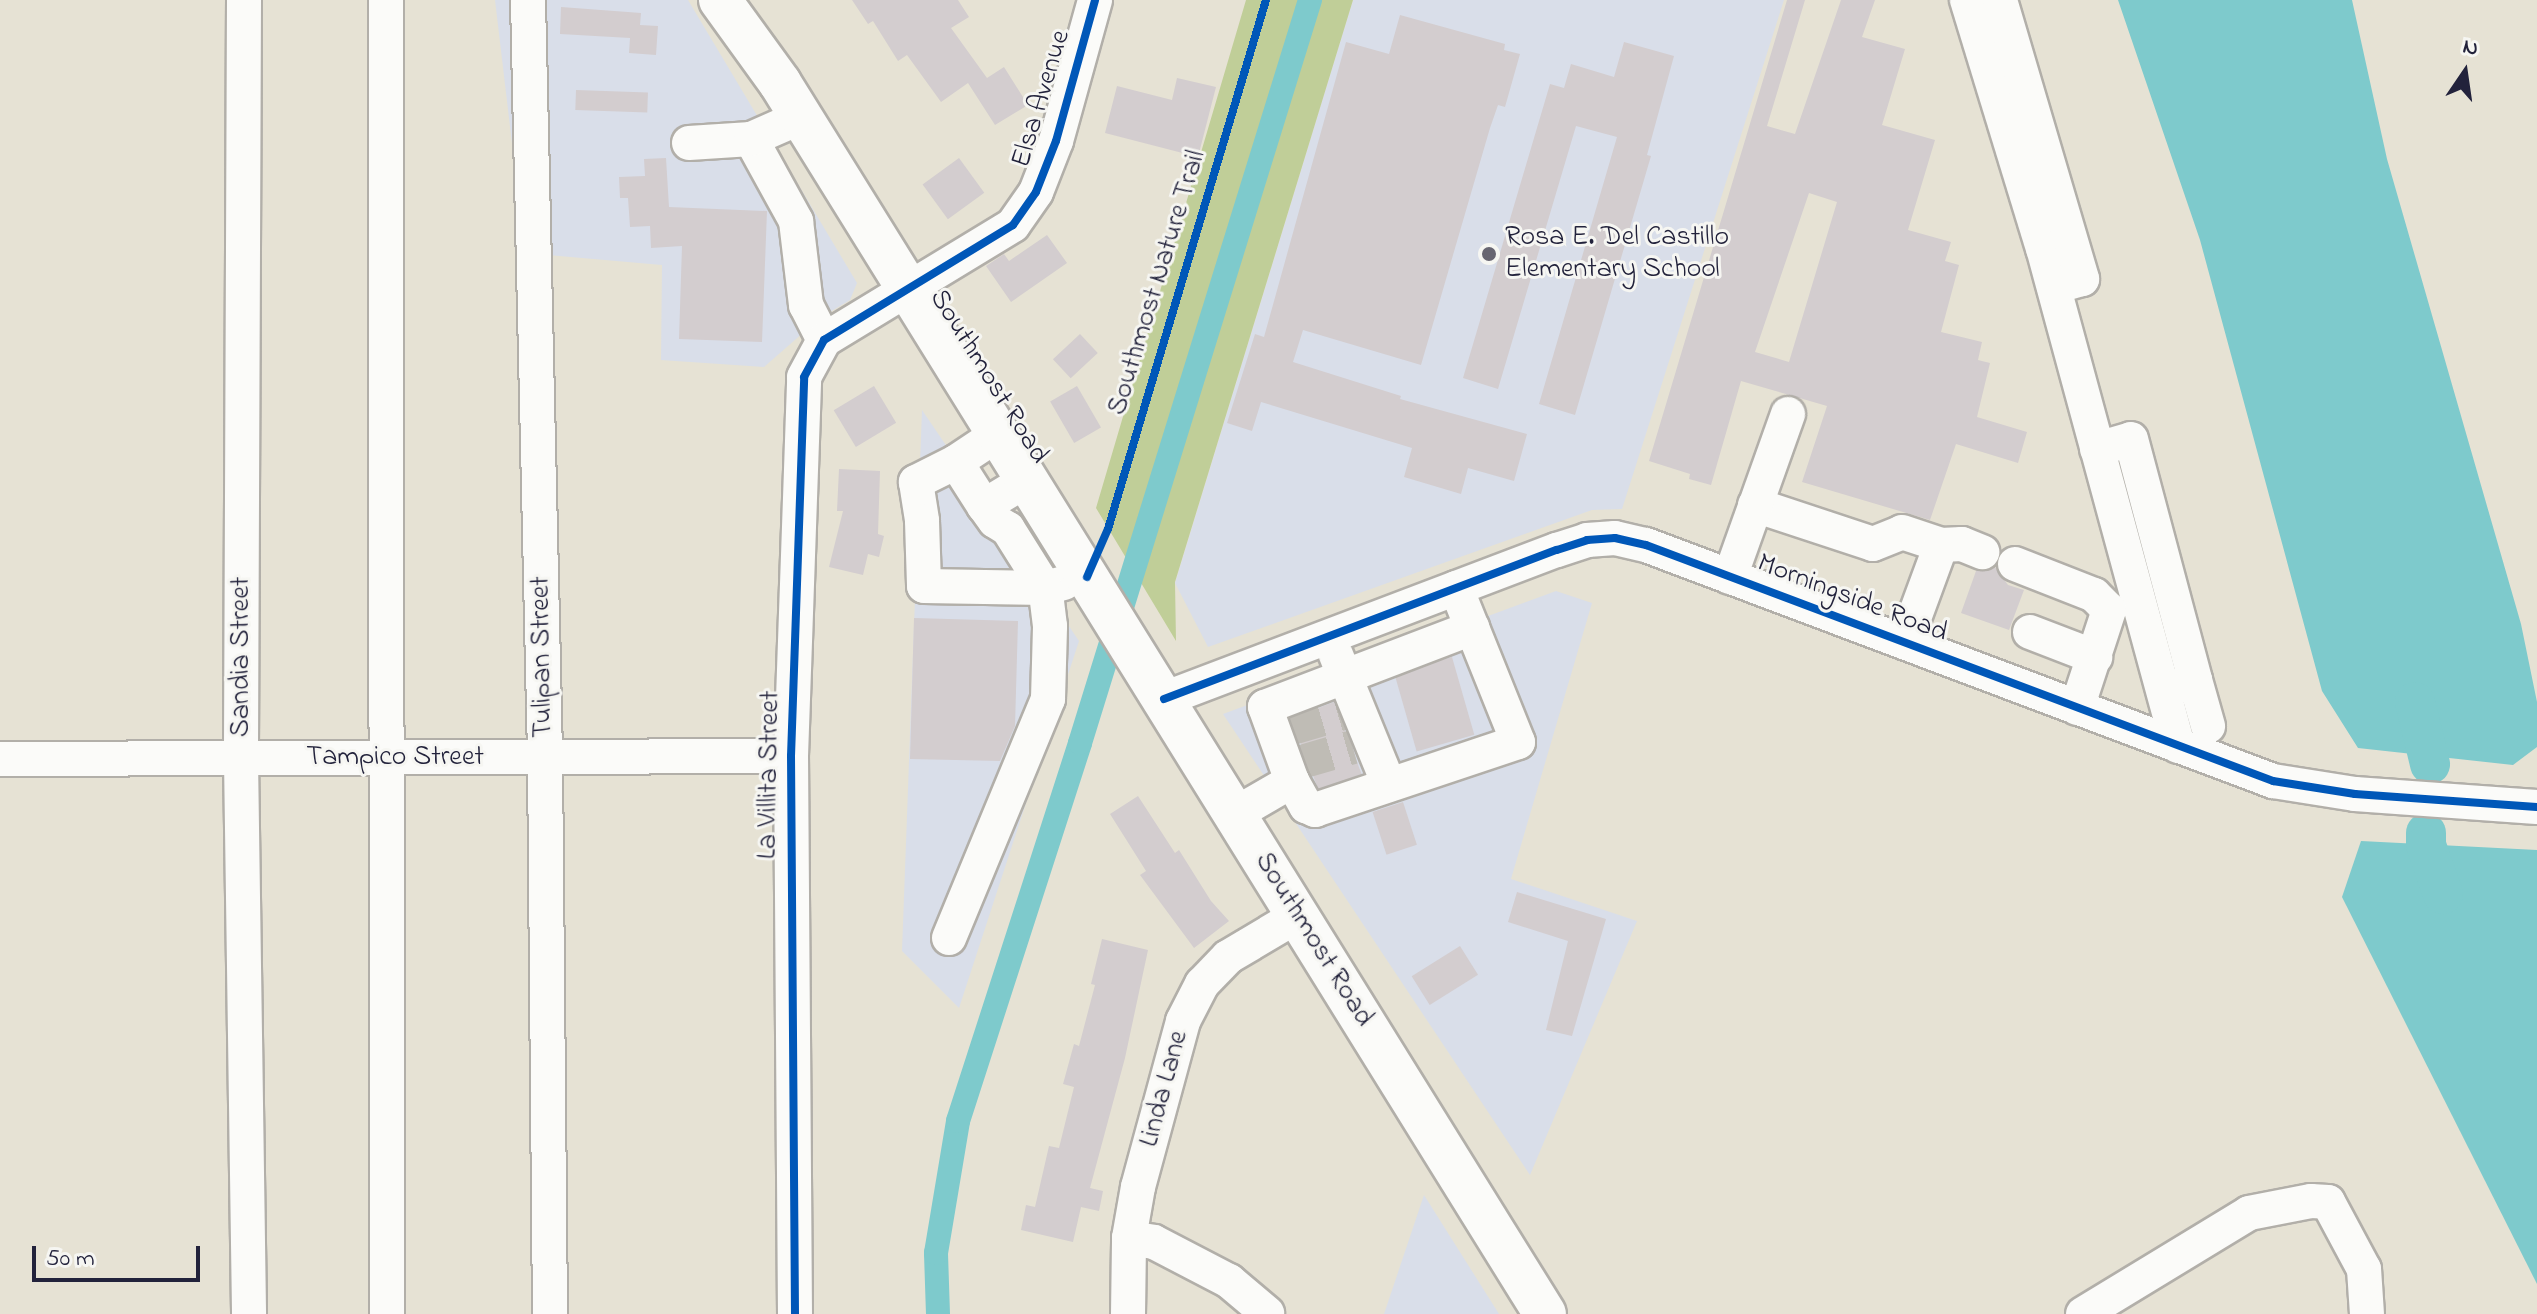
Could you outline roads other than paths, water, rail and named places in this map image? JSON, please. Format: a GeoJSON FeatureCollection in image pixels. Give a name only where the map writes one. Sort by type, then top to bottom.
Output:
{"type":"FeatureCollection","features":[{"type":"Feature","properties":{"kind":"main road","name":"Southmost Road"},"geometry":{"type":"LineString","coordinates":[[720,0],[801,117],[1545,1314]]}},
{"type":"Feature","properties":{"kind":"street","name":"Sandia Street"},"geometry":{"type":"LineString","coordinates":[[244,0],[241,759],[249,1314]]}},
{"type":"Feature","properties":{"kind":"street"},"geometry":{"type":"LineString","coordinates":[[386,0],[384,758],[387,1314]]}},
{"type":"Feature","properties":{"kind":"street","name":"Tulipan Street"},"geometry":{"type":"LineString","coordinates":[[528,0],[545,757],[550,1314]]}},
{"type":"Feature","properties":{"kind":"street","name":"Elsa Avenue"},"geometry":{"type":"LineString","coordinates":[[909,290],[1013,225],[1036,192],[1056,141],[1095,0]]}},
{"type":"Feature","properties":{"kind":"street"},"geometry":{"type":"LineString","coordinates":[[1985,5],[2074,288],[2097,449],[2178,746]]}},
{"type":"Feature","properties":{"kind":"street"},"geometry":{"type":"LineString","coordinates":[[689,143],[751,139],[801,117]]}},
{"type":"Feature","properties":{"kind":"street"},"geometry":{"type":"LineString","coordinates":[[751,139],[796,221],[806,305],[824,340],[909,290]]}},
{"type":"Feature","properties":{"kind":"street","name":"La Villita Street"},"geometry":{"type":"LineString","coordinates":[[795,1314],[791,756],[804,377],[824,340]]}},
{"type":"Feature","properties":{"kind":"street"},"geometry":{"type":"LineString","coordinates":[[1730,577],[1788,414]]}},
{"type":"Feature","properties":{"kind":"street"},"geometry":{"type":"LineString","coordinates":[[998,434],[956,462],[916,482],[922,521],[924,586],[1045,588],[1087,577]]}},
{"type":"Feature","properties":{"kind":"street"},"geometry":{"type":"LineString","coordinates":[[2097,449],[2131,439],[2208,726]]}},
{"type":"Feature","properties":{"kind":"street"},"geometry":{"type":"LineString","coordinates":[[949,938],[1048,699],[1050,626],[1045,588],[1008,529],[995,521],[956,462]]}},
{"type":"Feature","properties":{"kind":"street"},"geometry":{"type":"LineString","coordinates":[[984,506],[1027,480]]}},
{"type":"Feature","properties":{"kind":"street"},"geometry":{"type":"LineString","coordinates":[[1755,505],[1873,544],[1902,532],[1941,545],[1962,544],[1982,552]]}},
{"type":"Feature","properties":{"kind":"street","name":"Morningside Road"},"geometry":{"type":"LineString","coordinates":[[1156,687],[1329,636],[1587,540],[1615,538],[1646,545],[2273,781],[2312,788],[2537,807]]}},
{"type":"Feature","properties":{"kind":"street"},"geometry":{"type":"LineString","coordinates":[[1905,643],[1941,545]]}},
{"type":"Feature","properties":{"kind":"street"},"geometry":{"type":"LineString","coordinates":[[2015,564],[2106,602],[2109,620],[2077,708]]}},
{"type":"Feature","properties":{"kind":"street"},"geometry":{"type":"LineString","coordinates":[[1456,588],[1518,742],[1315,810],[1306,806],[1281,731],[1265,707],[1472,628]]}},
{"type":"Feature","properties":{"kind":"street"},"geometry":{"type":"LineString","coordinates":[[2030,632],[2095,657]]}},
{"type":"Feature","properties":{"kind":"street"},"geometry":{"type":"LineString","coordinates":[[1329,636],[1344,677],[1350,711],[1362,745],[1389,785]]}},
{"type":"Feature","properties":{"kind":"street"},"geometry":{"type":"LineString","coordinates":[[2164,691],[2195,680]]}},
{"type":"Feature","properties":{"kind":"street","name":"Tampico Street"},"geometry":{"type":"LineString","coordinates":[[0,759],[791,756]]}},
{"type":"Feature","properties":{"kind":"street"},"geometry":{"type":"LineString","coordinates":[[1235,814],[1292,770]]}},
{"type":"Feature","properties":{"kind":"street","name":"Linda Lane"},"geometry":{"type":"LineString","coordinates":[[1128,1314],[1129,1238],[1138,1187],[1183,1021],[1202,984],[1228,957],[1297,916]]}},
{"type":"Feature","properties":{"kind":"street"},"geometry":{"type":"LineString","coordinates":[[2083,1314],[2249,1213],[2311,1201],[2328,1202],[2364,1269],[2367,1314]]}},
{"type":"Feature","properties":{"kind":"street"},"geometry":{"type":"LineString","coordinates":[[1129,1238],[1154,1242],[1229,1281],[1267,1313]]}},
{"type":"Feature","properties":{"kind":"water"},"geometry":{"type":"Polygon","coordinates":[[[2118,0],[2352,0],[2387,159],[2521,624],[2537,702],[2537,747],[2513,765],[2358,748],[2322,691],[2200,240],[2118,0]]]}},
{"type":"Feature","properties":{"kind":"water"},"geometry":{"type":"Polygon","coordinates":[[[2361,841],[2537,850],[2537,1284],[2342,897],[2361,841]]]}},
{"type":"Feature","properties":{"kind":"waterway"},"geometry":{"type":"LineString","coordinates":[[938,1314],[936,1253],[958,1121],[1080,743],[1310,0]]}},
{"type":"Feature","properties":{"kind":"waterway"},"geometry":{"type":"LineString","coordinates":[[2415,702],[2430,764]]}},
{"type":"Feature","properties":{"kind":"waterway"},"geometry":{"type":"LineString","coordinates":[[2426,833],[2426,845],[2443,894]]}},
{"type":"Feature","properties":{"kind":"tunnel"},"geometry":{"type":"LineString","coordinates":[[1289,729],[1343,713]]}},
{"type":"Feature","properties":{"kind":"tunnel"},"geometry":{"type":"LineString","coordinates":[[1298,763],[1353,747]]}},
{"type":"Feature","properties":{"kind":"place","name":"Rosa E. Del Castillo Elementary School"},"geometry":{"type":"Point","coordinates":[1489,254]}}]}
